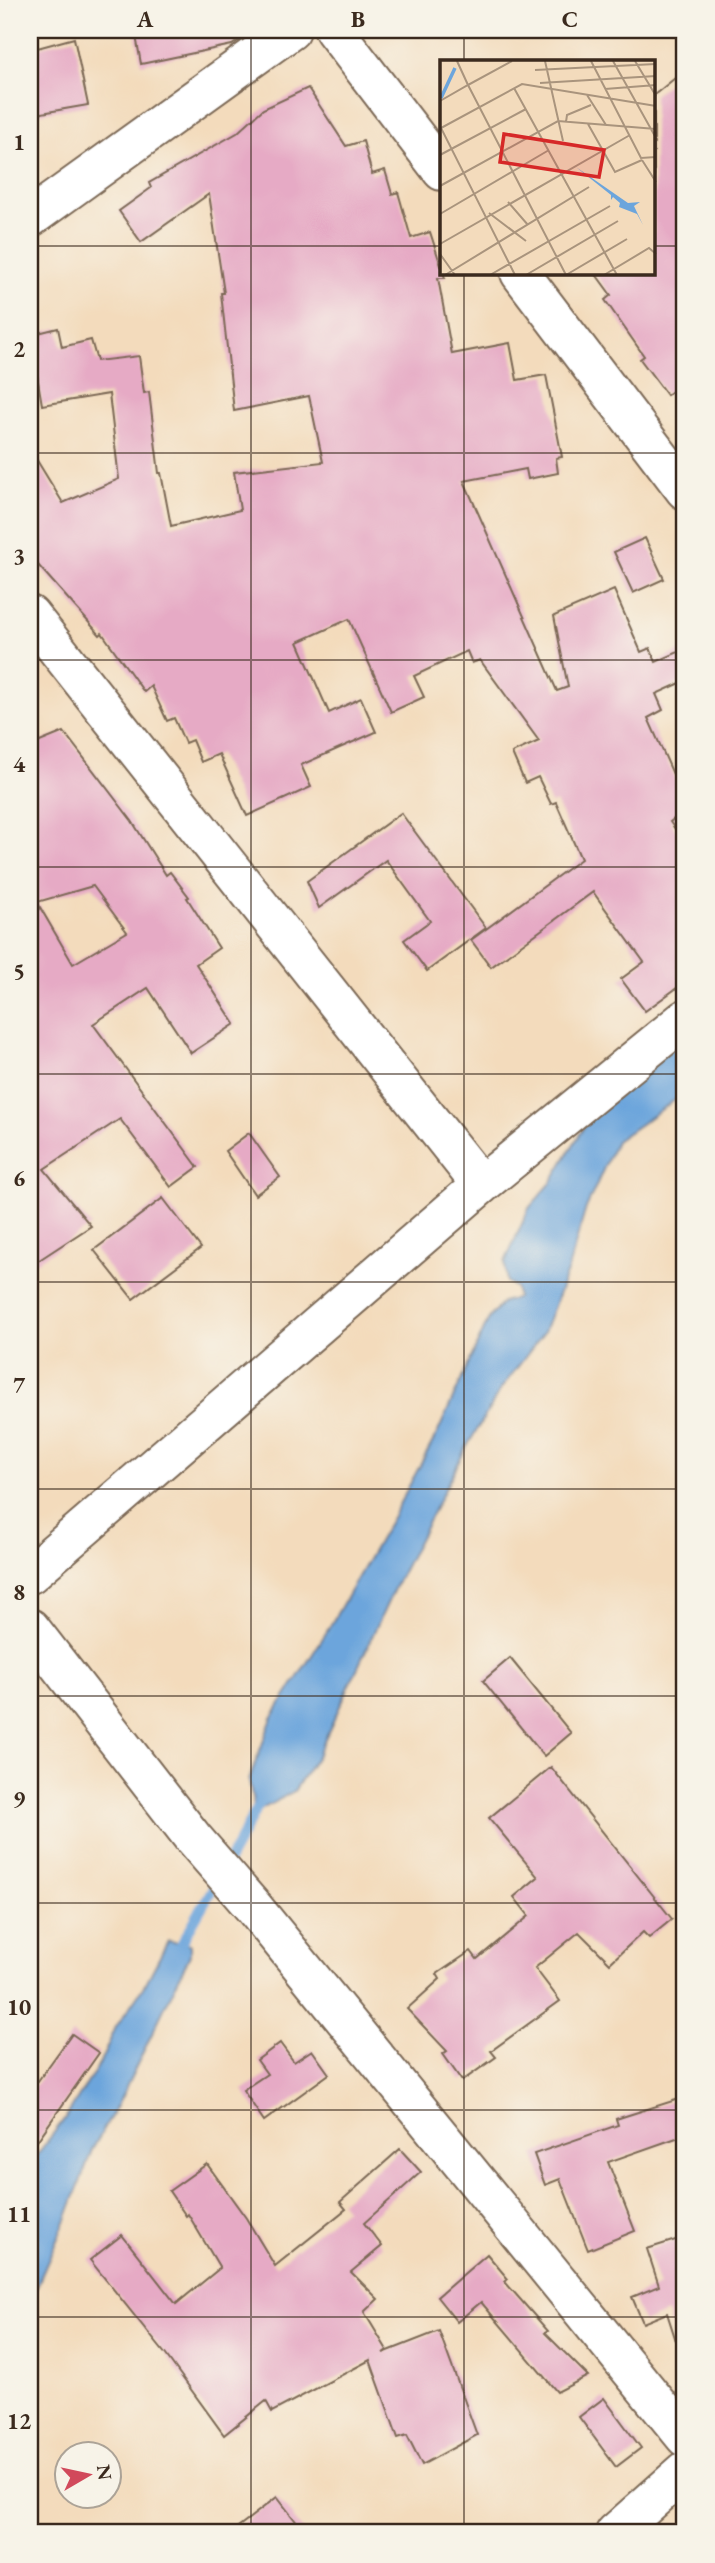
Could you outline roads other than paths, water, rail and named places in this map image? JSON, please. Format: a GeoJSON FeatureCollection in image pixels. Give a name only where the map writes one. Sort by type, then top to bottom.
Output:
{"type":"FeatureCollection","features":[{"type":"Feature","properties":{"kind":"street"},"geometry":{"type":"LineString","coordinates":[[30,218],[291,30]]}},
{"type":"Feature","properties":{"kind":"street"},"geometry":{"type":"LineString","coordinates":[[334,30],[440,168]]}},
{"type":"Feature","properties":{"kind":"street"},"geometry":{"type":"LineString","coordinates":[[522,275],[685,490]]}},
{"type":"Feature","properties":{"kind":"street"},"geometry":{"type":"LineString","coordinates":[[30,615],[481,1185]]}},
{"type":"Feature","properties":{"kind":"street"},"geometry":{"type":"LineString","coordinates":[[30,1574],[481,1185],[685,1019]]}},
{"type":"Feature","properties":{"kind":"street"},"geometry":{"type":"LineString","coordinates":[[30,1628],[193,1838],[254,1908],[685,2437]]}},
{"type":"Feature","properties":{"kind":"street"},"geometry":{"type":"LineString","coordinates":[[614,2533],[685,2471]]}},
{"type":"Feature","properties":{"kind":"water"},"geometry":{"type":"Polygon","coordinates":[[[685,1036],[685,1093],[616,1141],[586,1208],[568,1269],[544,1332],[501,1389],[466,1448],[398,1580],[317,1756],[294,1791],[255,1813],[249,1780],[272,1718],[326,1633],[394,1514],[438,1432],[489,1318],[503,1302],[517,1298],[516,1288],[507,1282],[505,1262],[529,1208],[551,1183],[585,1125],[685,1036]]]}},
{"type":"Feature","properties":{"kind":"water"},"geometry":{"type":"Polygon","coordinates":[[[168,1941],[190,1944],[190,1955],[117,2106],[92,2150],[67,2217],[30,2302],[30,2164],[68,2114],[100,2063],[116,2027],[146,1983],[168,1941]]]}},
{"type":"Feature","properties":{"kind":"waterway"},"geometry":{"type":"LineString","coordinates":[[227,1863],[261,1801]]}},
{"type":"Feature","properties":{"kind":"waterway"},"geometry":{"type":"LineString","coordinates":[[175,1955],[219,1877]]}}]}
